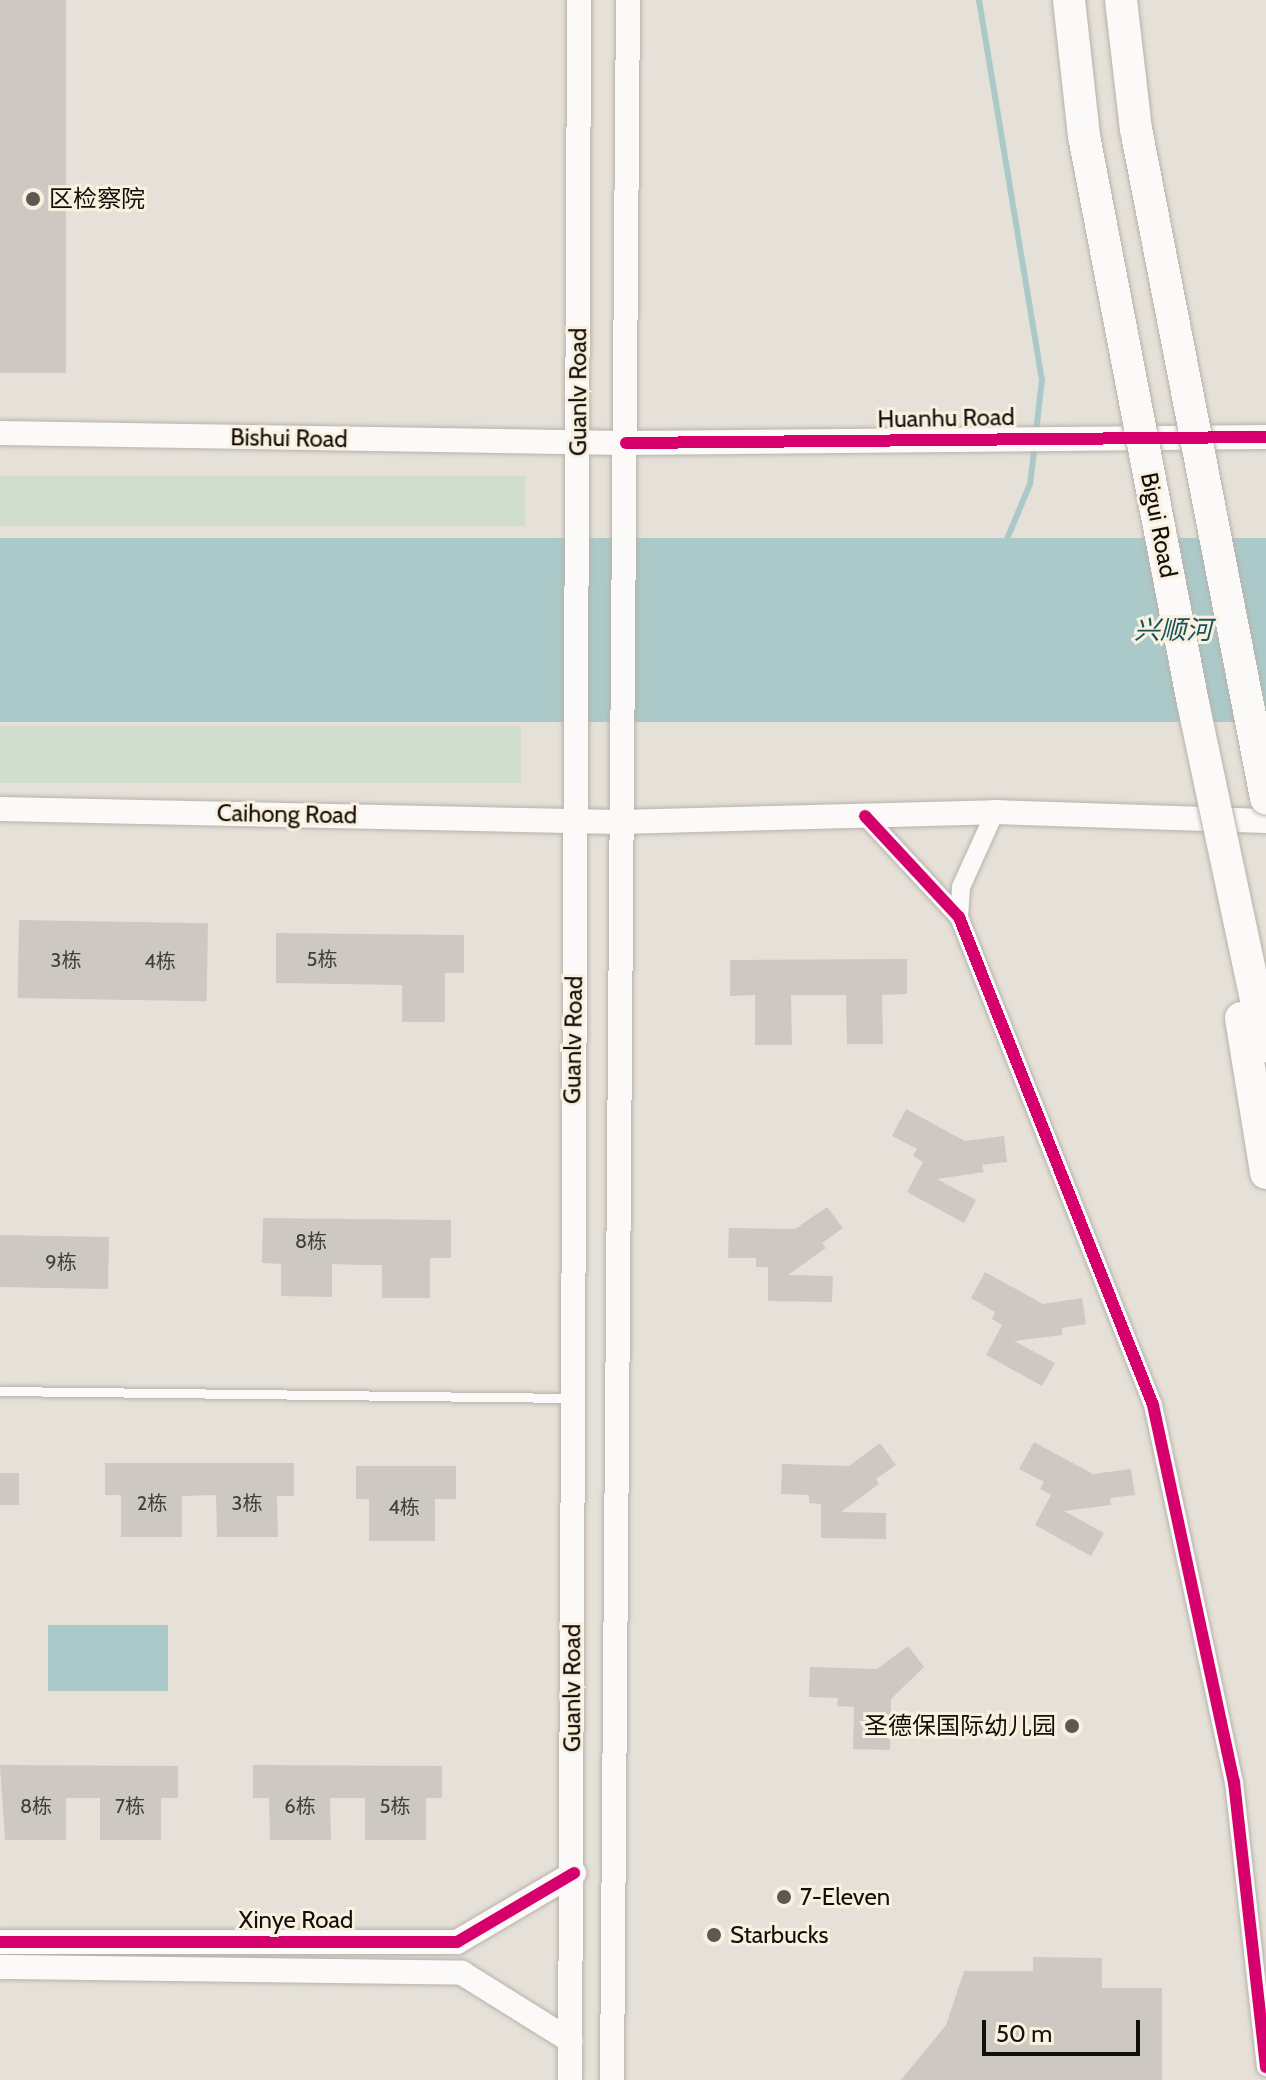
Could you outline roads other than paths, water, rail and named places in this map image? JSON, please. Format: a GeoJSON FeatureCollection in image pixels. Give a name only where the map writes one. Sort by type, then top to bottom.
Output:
{"type":"FeatureCollection","features":[{"type":"Feature","properties":{"kind":"highway","name":"Bigui Road"},"geometry":{"type":"LineString","coordinates":[[1069,0],[1084,136],[1184,655],[1266,1046]]}},
{"type":"Feature","properties":{"kind":"highway"},"geometry":{"type":"LineString","coordinates":[[1121,0],[1136,129],[1266,798]]}},
{"type":"Feature","properties":{"kind":"highway"},"geometry":{"type":"LineString","coordinates":[[1184,655],[1266,1173]]}},
{"type":"Feature","properties":{"kind":"main road","name":"Guanlv Road"},"geometry":{"type":"LineString","coordinates":[[570,2080],[574,1873],[570,1398],[579,0]]}},
{"type":"Feature","properties":{"kind":"main road","name":"Guanlv Road"},"geometry":{"type":"LineString","coordinates":[[612,2080],[619,822],[626,443],[628,0]]}},
{"type":"Feature","properties":{"kind":"main road","name":"Bishui Road"},"geometry":{"type":"LineString","coordinates":[[0,433],[626,443]]}},
{"type":"Feature","properties":{"kind":"main road","name":"Huanhu Road"},"geometry":{"type":"LineString","coordinates":[[626,443],[1266,437]]}},
{"type":"Feature","properties":{"kind":"main road","name":"Caihong Road"},"geometry":{"type":"LineString","coordinates":[[0,809],[619,822]]}},
{"type":"Feature","properties":{"kind":"main road"},"geometry":{"type":"LineString","coordinates":[[619,822],[995,812],[1266,821]]}},
{"type":"Feature","properties":{"kind":"main road","name":"Xinye Road"},"geometry":{"type":"LineString","coordinates":[[0,1942],[457,1942],[574,1873]]}},
{"type":"Feature","properties":{"kind":"main road","name":"Xinye Road"},"geometry":{"type":"LineString","coordinates":[[0,1967],[462,1973],[571,2041]]}},
{"type":"Feature","properties":{"kind":"street"},"geometry":{"type":"LineString","coordinates":[[959,917],[961,887],[995,812]]}},
{"type":"Feature","properties":{"kind":"street"},"geometry":{"type":"LineString","coordinates":[[865,816],[959,917],[1153,1405],[1234,1782],[1266,2067]]}},
{"type":"Feature","properties":{"kind":"lane"},"geometry":{"type":"LineString","coordinates":[[0,1391],[570,1398]]}},
{"type":"Feature","properties":{"kind":"water","name":"兴顺河"},"geometry":{"type":"Polygon","coordinates":[[[0,538],[1266,538],[1266,722],[0,722],[0,538]]]}},
{"type":"Feature","properties":{"kind":"water"},"geometry":{"type":"Polygon","coordinates":[[[48,1625],[168,1625],[168,1691],[48,1691],[48,1625]]]}},
{"type":"Feature","properties":{"kind":"waterway"},"geometry":{"type":"LineString","coordinates":[[979,0],[1042,380],[1036,432]]}},
{"type":"Feature","properties":{"kind":"waterway"},"geometry":{"type":"LineString","coordinates":[[1004,546],[1030,484],[1035,443]]}},
{"type":"Feature","properties":{"kind":"place","name":"区检察院"},"geometry":{"type":"Point","coordinates":[33,199]}},
{"type":"Feature","properties":{"kind":"place","name":"圣德保国际幼儿园"},"geometry":{"type":"Point","coordinates":[1072,1726]}},
{"type":"Feature","properties":{"kind":"place","name":"7-Eleven"},"geometry":{"type":"Point","coordinates":[784,1897]}},
{"type":"Feature","properties":{"kind":"place","name":"Starbucks"},"geometry":{"type":"Point","coordinates":[714,1935]}}]}
